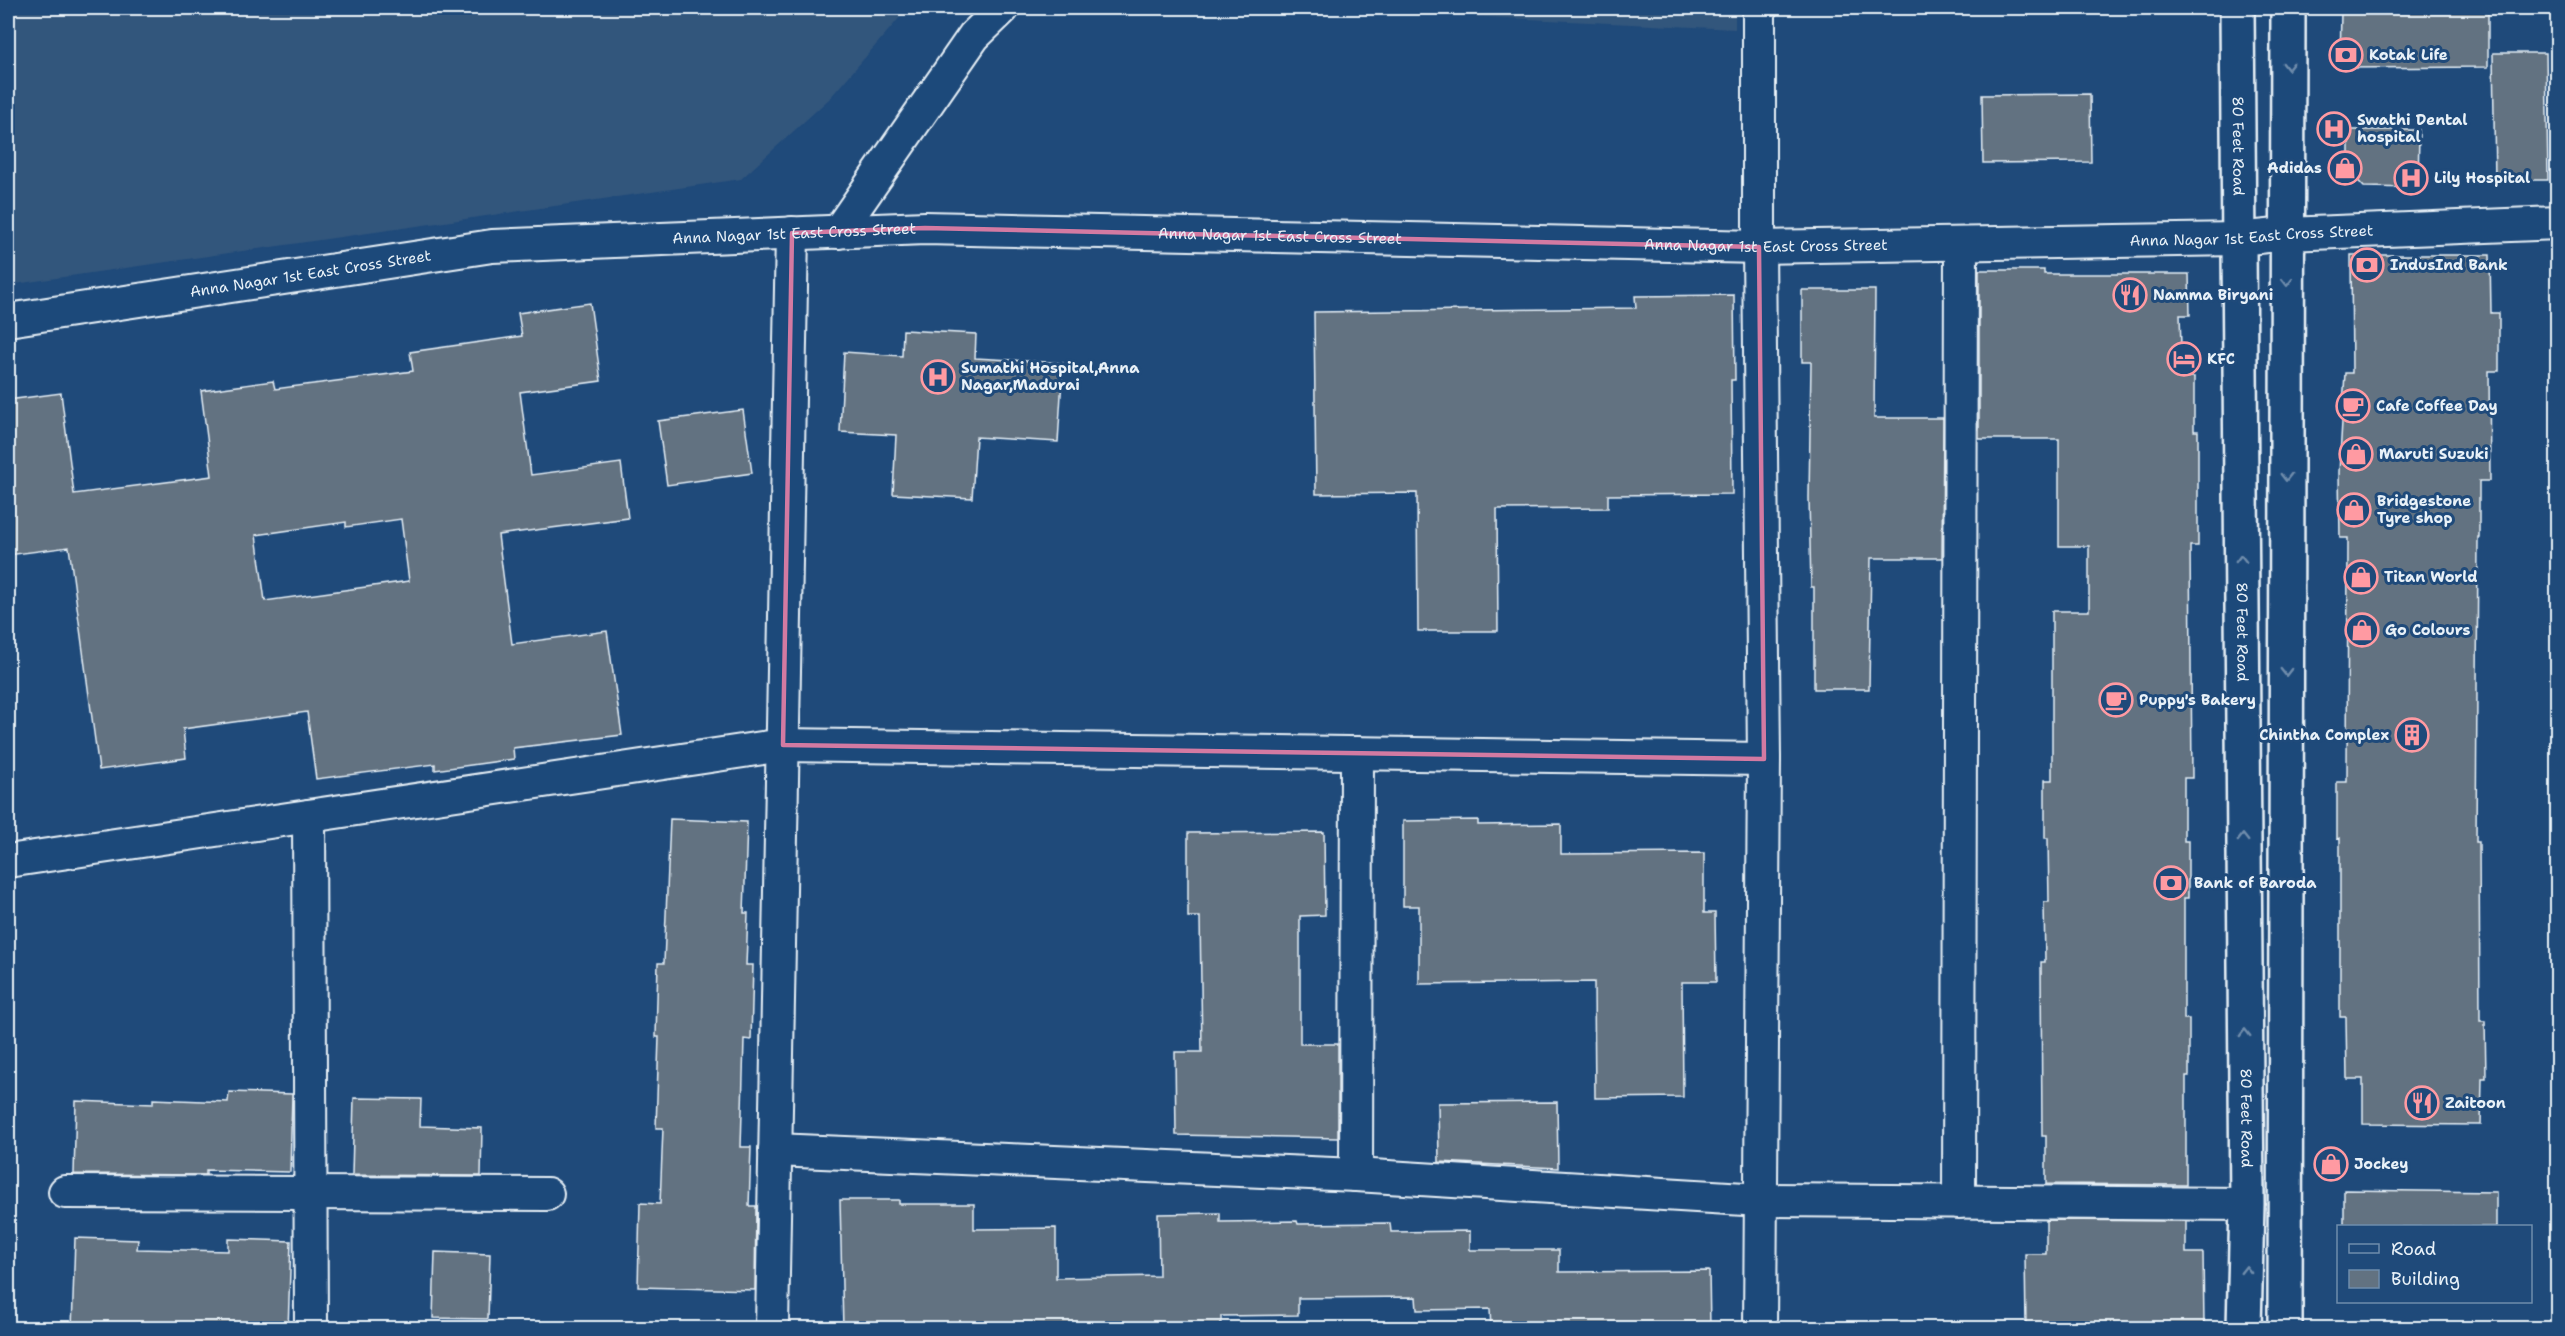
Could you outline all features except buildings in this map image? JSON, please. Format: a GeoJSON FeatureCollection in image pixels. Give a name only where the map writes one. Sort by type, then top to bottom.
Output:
{"type":"FeatureCollection","features":[{"type":"Feature","properties":{"kind":"main road","name":"80 Feet Road"},"geometry":{"type":"LineString","coordinates":[[2237,8],[2247,1204],[2244,1329]]}},
{"type":"Feature","properties":{"kind":"main road"},"geometry":{"type":"LineString","coordinates":[[2285,1329],[2288,8]]}},
{"type":"Feature","properties":{"kind":"street"},"geometry":{"type":"LineString","coordinates":[[838,232],[974,36],[1003,8]]}},
{"type":"Feature","properties":{"kind":"street"},"geometry":{"type":"LineString","coordinates":[[1759,8],[1764,759],[1760,1329]]}},
{"type":"Feature","properties":{"kind":"street","name":"Anna Nagar 1st East Cross Street"},"geometry":{"type":"LineString","coordinates":[[8,320],[492,246],[792,233],[925,228],[1759,247],[2238,239],[2287,234],[2558,223]]}},
{"type":"Feature","properties":{"kind":"street"},"geometry":{"type":"LineString","coordinates":[[772,1329],[792,233]]}},
{"type":"Feature","properties":{"kind":"street"},"geometry":{"type":"LineString","coordinates":[[1959,1202],[1961,244]]}},
{"type":"Feature","properties":{"kind":"street"},"geometry":{"type":"LineString","coordinates":[[8,861],[783,745],[1764,759]]}},
{"type":"Feature","properties":{"kind":"street"},"geometry":{"type":"LineString","coordinates":[[1356,1175],[1357,753]]}},
{"type":"Feature","properties":{"kind":"street"},"geometry":{"type":"LineString","coordinates":[[309,816],[311,1329]]}},
{"type":"Feature","properties":{"kind":"street"},"geometry":{"type":"LineString","coordinates":[[776,1150],[1356,1175],[1761,1200],[2247,1204]]}},
{"type":"Feature","properties":{"kind":"street"},"geometry":{"type":"LineString","coordinates":[[65,1192],[547,1194]]}},
{"type":"Feature","properties":{"kind":"highlighted area"},"geometry":{"type":"Polygon","coordinates":[[[925,228],[1759,247],[1764,759],[783,745],[792,233],[925,228]]]}},
{"type":"Feature","properties":{"kind":"shaded area"},"geometry":{"type":"Polygon","coordinates":[[[8,8],[908,8],[829,99],[741,179],[8,285],[8,8]]]}},
{"type":"Feature","properties":{"kind":"shaded area"},"geometry":{"type":"Polygon","coordinates":[[[1303,8],[1735,8],[1735,29],[1303,8]]]}},
{"type":"Feature","properties":{"kind":"place","name":"Kotak Life"},"geometry":{"type":"Point","coordinates":[2346,55]}},
{"type":"Feature","properties":{"kind":"place","name":"Swathi Dental hospital"},"geometry":{"type":"Point","coordinates":[2334,129]}},
{"type":"Feature","properties":{"kind":"place","name":"Adidas"},"geometry":{"type":"Point","coordinates":[2345,168]}},
{"type":"Feature","properties":{"kind":"place","name":"Lily Hospital"},"geometry":{"type":"Point","coordinates":[2411,178]}},
{"type":"Feature","properties":{"kind":"place","name":"IndusInd Bank"},"geometry":{"type":"Point","coordinates":[2367,265]}},
{"type":"Feature","properties":{"kind":"place","name":"Namma Biryani"},"geometry":{"type":"Point","coordinates":[2130,295]}},
{"type":"Feature","properties":{"kind":"place","name":"KFC"},"geometry":{"type":"Point","coordinates":[2184,359]}},
{"type":"Feature","properties":{"kind":"place","name":"Sumathi Hospital,Anna Nagar,Madurai"},"geometry":{"type":"Point","coordinates":[938,377]}},
{"type":"Feature","properties":{"kind":"place","name":"Cafe Coffee Day"},"geometry":{"type":"Point","coordinates":[2353,406]}},
{"type":"Feature","properties":{"kind":"place","name":"Maruti Suzuki"},"geometry":{"type":"Point","coordinates":[2356,454]}},
{"type":"Feature","properties":{"kind":"place","name":"Bridgestone Tyre shop"},"geometry":{"type":"Point","coordinates":[2354,510]}},
{"type":"Feature","properties":{"kind":"place","name":"Titan World"},"geometry":{"type":"Point","coordinates":[2361,577]}},
{"type":"Feature","properties":{"kind":"place","name":"Go Colours"},"geometry":{"type":"Point","coordinates":[2362,630]}},
{"type":"Feature","properties":{"kind":"place","name":"Puppy's Bakery"},"geometry":{"type":"Point","coordinates":[2116,700]}},
{"type":"Feature","properties":{"kind":"place","name":"Chintha Complex"},"geometry":{"type":"Point","coordinates":[2412,735]}},
{"type":"Feature","properties":{"kind":"place","name":"Bank of Baroda"},"geometry":{"type":"Point","coordinates":[2171,883]}},
{"type":"Feature","properties":{"kind":"place","name":"Zaitoon"},"geometry":{"type":"Point","coordinates":[2422,1103]}},
{"type":"Feature","properties":{"kind":"place","name":"Jockey"},"geometry":{"type":"Point","coordinates":[2331,1164]}}]}
